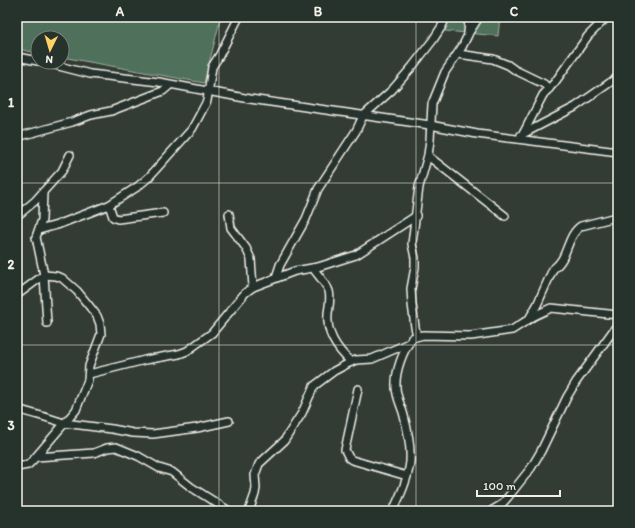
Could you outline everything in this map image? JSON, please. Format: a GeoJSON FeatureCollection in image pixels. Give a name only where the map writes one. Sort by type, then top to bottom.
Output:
{"type":"FeatureCollection","features":[{"type":"Feature","properties":{"kind":"street"},"geometry":{"type":"LineString","coordinates":[[39,230],[57,225],[109,205],[137,187],[149,177],[192,129],[207,100],[212,67],[239,17]]}},
{"type":"Feature","properties":{"kind":"street"},"geometry":{"type":"LineString","coordinates":[[276,277],[280,265],[303,224],[318,189],[356,131],[363,116],[392,90],[412,68],[433,40],[446,17]]}},
{"type":"Feature","properties":{"kind":"street"},"geometry":{"type":"LineString","coordinates":[[468,35],[469,17]]}},
{"type":"Feature","properties":{"kind":"street"},"geometry":{"type":"LineString","coordinates":[[417,336],[413,316],[411,289],[415,267],[412,244],[419,187],[428,156],[433,98],[445,72],[458,54],[479,17]]}},
{"type":"Feature","properties":{"kind":"street"},"geometry":{"type":"LineString","coordinates":[[523,134],[543,95],[588,36],[606,17]]}},
{"type":"Feature","properties":{"kind":"street"},"geometry":{"type":"LineString","coordinates":[[458,54],[493,59],[544,84],[549,89]]}},
{"type":"Feature","properties":{"kind":"street"},"geometry":{"type":"LineString","coordinates":[[17,57],[30,59]]}},
{"type":"Feature","properties":{"kind":"street"},"geometry":{"type":"LineString","coordinates":[[70,69],[90,74],[135,79],[209,92],[430,125],[477,134],[618,152]]}},
{"type":"Feature","properties":{"kind":"street"},"geometry":{"type":"LineString","coordinates":[[516,138],[575,107],[618,77]]}},
{"type":"Feature","properties":{"kind":"street"},"geometry":{"type":"LineString","coordinates":[[17,137],[72,122],[91,115],[111,111],[163,91],[170,85]]}},
{"type":"Feature","properties":{"kind":"street"},"geometry":{"type":"LineString","coordinates":[[17,216],[35,201],[62,171],[70,155]]}},
{"type":"Feature","properties":{"kind":"street"},"geometry":{"type":"LineString","coordinates":[[428,156],[505,216]]}},
{"type":"Feature","properties":{"kind":"street"},"geometry":{"type":"LineString","coordinates":[[43,192],[42,220],[36,237],[44,275],[47,323]]}},
{"type":"Feature","properties":{"kind":"street"},"geometry":{"type":"LineString","coordinates":[[109,205],[113,217],[118,219],[163,212]]}},
{"type":"Feature","properties":{"kind":"street"},"geometry":{"type":"LineString","coordinates":[[229,214],[231,228],[246,248],[251,259],[253,287]]}},
{"type":"Feature","properties":{"kind":"street"},"geometry":{"type":"LineString","coordinates":[[89,374],[187,351],[212,333],[245,293],[253,287],[296,270],[314,268],[356,255],[416,216]]}},
{"type":"Feature","properties":{"kind":"street"},"geometry":{"type":"LineString","coordinates":[[528,320],[553,269],[566,254],[572,235],[576,229],[581,226],[618,216]]}},
{"type":"Feature","properties":{"kind":"street"},"geometry":{"type":"LineString","coordinates":[[314,268],[329,291],[329,331],[342,354],[351,362]]}},
{"type":"Feature","properties":{"kind":"street"},"geometry":{"type":"LineString","coordinates":[[17,295],[44,275],[56,276],[69,283],[97,316],[101,334],[89,366],[88,380],[76,410],[28,465],[17,467]]}},
{"type":"Feature","properties":{"kind":"street"},"geometry":{"type":"LineString","coordinates":[[393,511],[403,488],[410,461],[409,443],[404,416],[396,387],[397,374],[402,358],[412,338],[417,336],[471,336],[512,330],[543,311],[551,308],[618,315]]}},
{"type":"Feature","properties":{"kind":"street"},"geometry":{"type":"LineString","coordinates":[[491,511],[501,505],[531,468],[541,451],[567,397],[585,368],[618,324]]}},
{"type":"Feature","properties":{"kind":"street"},"geometry":{"type":"LineString","coordinates":[[249,511],[255,494],[255,475],[259,464],[284,441],[302,413],[314,386],[334,371],[351,362],[356,360],[372,359],[409,343]]}},
{"type":"Feature","properties":{"kind":"street"},"geometry":{"type":"LineString","coordinates":[[358,389],[345,450],[349,458],[407,476]]}},
{"type":"Feature","properties":{"kind":"street"},"geometry":{"type":"LineString","coordinates":[[17,409],[64,423],[125,432],[153,434],[197,428],[229,421]]}},
{"type":"Feature","properties":{"kind":"street"},"geometry":{"type":"LineString","coordinates":[[36,457],[94,453],[107,448],[116,447],[138,456],[159,468],[172,472],[191,487],[229,511]]}},
{"type":"Feature","properties":{"kind":"green space"},"geometry":{"type":"Polygon","coordinates":[[[17,17],[221,17],[204,83],[70,58],[70,30],[30,30],[30,51],[17,49],[17,17]]]}},
{"type":"Feature","properties":{"kind":"green space"},"geometry":{"type":"Polygon","coordinates":[[[447,17],[500,17],[498,36],[445,31],[447,17]]]}}]}
